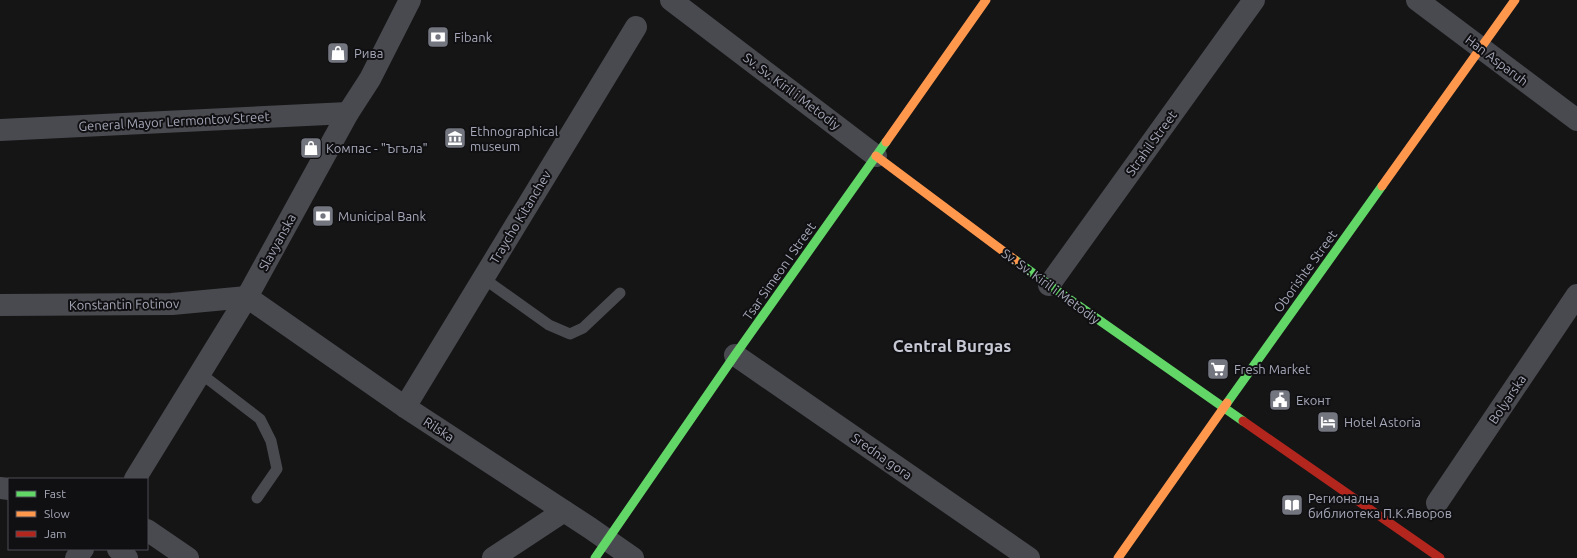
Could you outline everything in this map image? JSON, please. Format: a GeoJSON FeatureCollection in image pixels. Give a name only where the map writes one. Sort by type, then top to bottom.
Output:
{"type":"FeatureCollection","features":[{"type":"Feature","properties":{"kind":"street","name":"Slavyanska"},"geometry":{"type":"LineString","coordinates":[[136,478],[247,297],[348,113],[367,84],[410,0]]}},
{"type":"Feature","properties":{"kind":"street","name":"Sv. Sv. Kiril i Metodiy"},"geometry":{"type":"LineString","coordinates":[[671,0],[1049,285],[1223,408],[1440,558]]}},
{"type":"Feature","properties":{"kind":"street","name":"Tsar Simeon I Street"},"geometry":{"type":"LineString","coordinates":[[595,558],[735,355],[986,0]]}},
{"type":"Feature","properties":{"kind":"street","name":"Strahil Street"},"geometry":{"type":"LineString","coordinates":[[1049,285],[1254,0]]}},
{"type":"Feature","properties":{"kind":"street","name":"Han Asparuh"},"geometry":{"type":"LineString","coordinates":[[1417,0],[1577,120]]}},
{"type":"Feature","properties":{"kind":"street","name":"Oborishte Street"},"geometry":{"type":"LineString","coordinates":[[1118,558],[1223,408],[1515,0]]}},
{"type":"Feature","properties":{"kind":"street","name":"Traycho Kitanchev"},"geometry":{"type":"LineString","coordinates":[[405,407],[636,27]]}},
{"type":"Feature","properties":{"kind":"street","name":"General Mayor Lermontov Street"},"geometry":{"type":"LineString","coordinates":[[0,130],[348,113]]}},
{"type":"Feature","properties":{"kind":"street","name":"Bolyarska"},"geometry":{"type":"LineString","coordinates":[[1437,503],[1577,295]]}},
{"type":"Feature","properties":{"kind":"street","name":"Konstantin Fotinov"},"geometry":{"type":"LineString","coordinates":[[0,305],[172,304],[247,297]]}},
{"type":"Feature","properties":{"kind":"street","name":"Rilska"},"geometry":{"type":"LineString","coordinates":[[247,297],[405,407],[608,540],[633,558]]}},
{"type":"Feature","properties":{"kind":"street","name":"Sredna gora"},"geometry":{"type":"LineString","coordinates":[[735,355],[1029,558]]}},
{"type":"Feature","properties":{"kind":"street"},"geometry":{"type":"LineString","coordinates":[[493,558],[564,511]]}},
{"type":"Feature","properties":{"kind":"street"},"geometry":{"type":"LineString","coordinates":[[148,531],[188,558]]}},
{"type":"Feature","properties":{"kind":"street"},"geometry":{"type":"LineString","coordinates":[[76,558],[82,550]]}},
{"type":"Feature","properties":{"kind":"street"},"geometry":{"type":"LineString","coordinates":[[119,550],[128,558]]}},
{"type":"Feature","properties":{"kind":"lane"},"geometry":{"type":"LineString","coordinates":[[483,278],[549,325],[570,334],[583,328],[620,293]]}},
{"type":"Feature","properties":{"kind":"lane"},"geometry":{"type":"LineString","coordinates":[[200,373],[260,420],[271,441],[277,469],[257,498]]}},
{"type":"Feature","properties":{"kind":"traffic: fast"},"geometry":{"type":"LineString","coordinates":[[595,558],[735,355],[886,142]]}},
{"type":"Feature","properties":{"kind":"traffic: fast"},"geometry":{"type":"LineString","coordinates":[[1227,403],[1382,186]]}},
{"type":"Feature","properties":{"kind":"traffic: fast"},"geometry":{"type":"LineString","coordinates":[[1015,260],[1243,421]]}},
{"type":"Feature","properties":{"kind":"traffic: slow"},"geometry":{"type":"LineString","coordinates":[[886,142],[986,0]]}},
{"type":"Feature","properties":{"kind":"traffic: slow"},"geometry":{"type":"LineString","coordinates":[[1382,186],[1515,0]]}},
{"type":"Feature","properties":{"kind":"traffic: slow"},"geometry":{"type":"LineString","coordinates":[[876,156],[1015,260]]}},
{"type":"Feature","properties":{"kind":"traffic: slow"},"geometry":{"type":"LineString","coordinates":[[1118,558],[1227,403]]}},
{"type":"Feature","properties":{"kind":"traffic: jam"},"geometry":{"type":"LineString","coordinates":[[1243,421],[1440,558]]}},
{"type":"Feature","properties":{"kind":"place","name":"Fibank"},"geometry":{"type":"Point","coordinates":[438,37]}},
{"type":"Feature","properties":{"kind":"place","name":"Рива"},"geometry":{"type":"Point","coordinates":[338,53]}},
{"type":"Feature","properties":{"kind":"place","name":"Ethnographical museum"},"geometry":{"type":"Point","coordinates":[455,138]}},
{"type":"Feature","properties":{"kind":"place","name":"Компас - \"Ъгъла\""},"geometry":{"type":"Point","coordinates":[311,148]}},
{"type":"Feature","properties":{"kind":"place","name":"Municipal Bank"},"geometry":{"type":"Point","coordinates":[323,216]}},
{"type":"Feature","properties":{"kind":"place","name":"Fresh Market"},"geometry":{"type":"Point","coordinates":[1218,369]}},
{"type":"Feature","properties":{"kind":"place","name":"Еконт"},"geometry":{"type":"Point","coordinates":[1280,400]}},
{"type":"Feature","properties":{"kind":"place","name":"Hotel Astoria"},"geometry":{"type":"Point","coordinates":[1328,422]}},
{"type":"Feature","properties":{"kind":"place","name":"Регионална библиотека П.К.Яворов"},"geometry":{"type":"Point","coordinates":[1292,505]}},
{"type":"Feature","properties":{"kind":"district","name":"Central Burgas"},"geometry":{"type":"Point","coordinates":[952,346]}}]}
